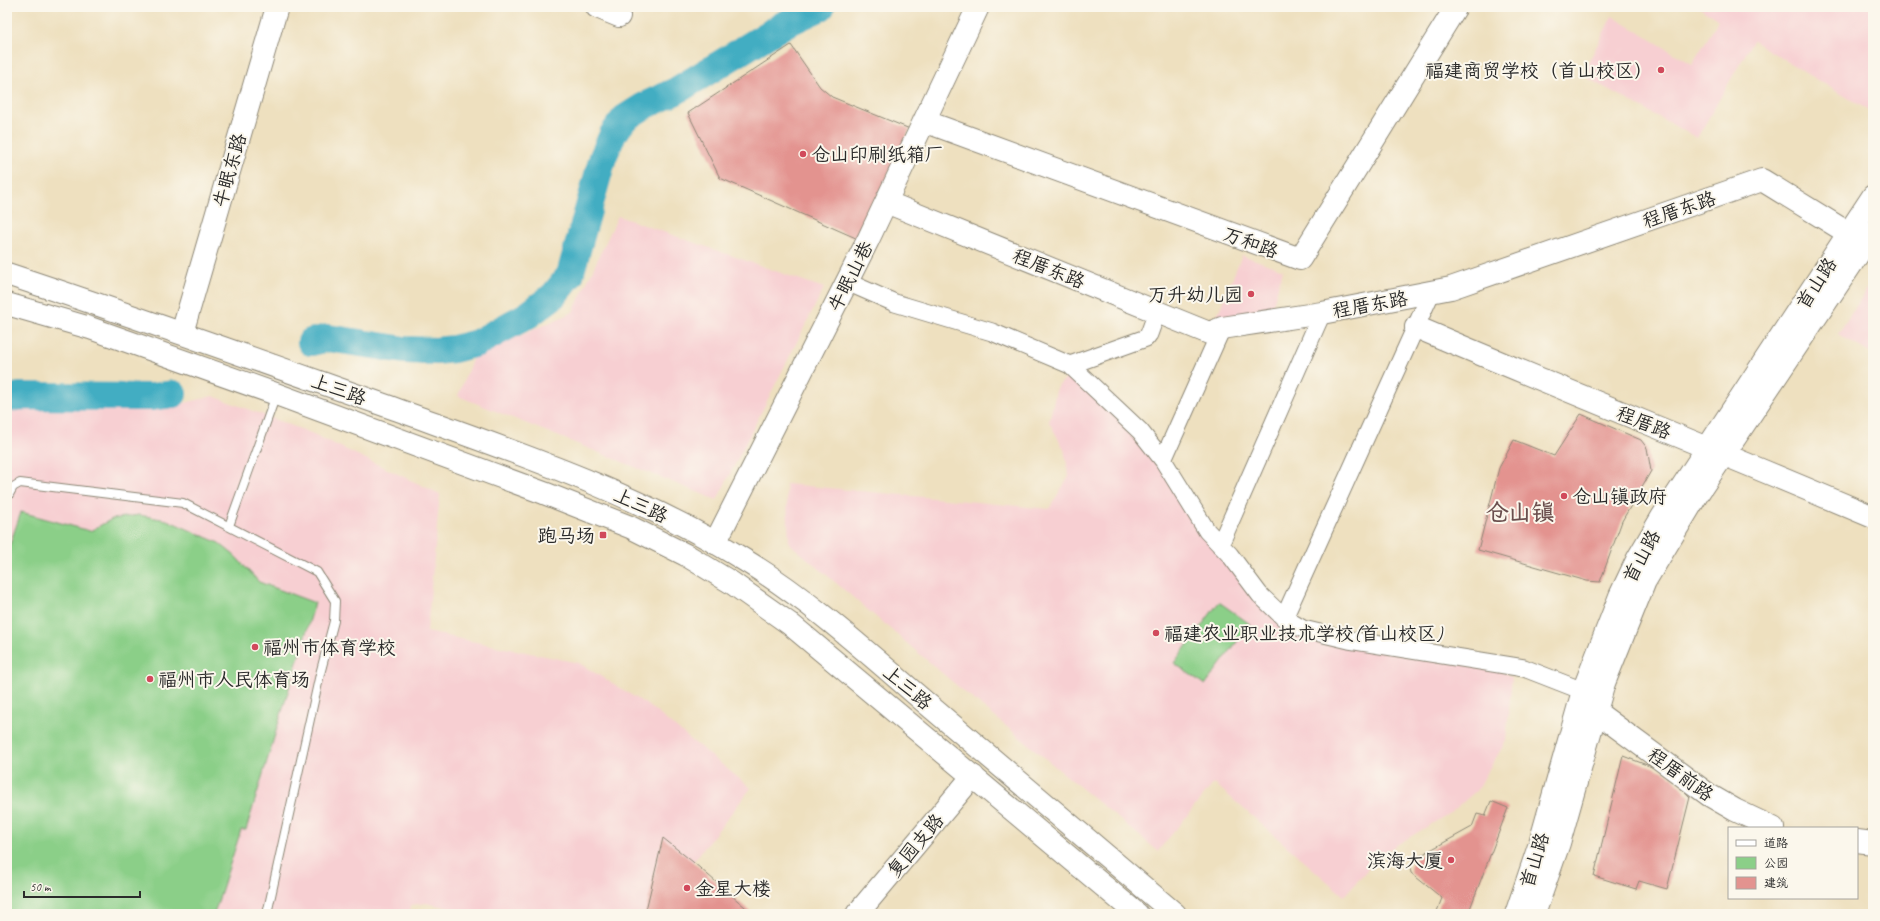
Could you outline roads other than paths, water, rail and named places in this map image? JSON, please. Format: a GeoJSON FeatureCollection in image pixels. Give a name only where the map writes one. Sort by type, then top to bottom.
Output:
{"type":"FeatureCollection","features":[{"type":"Feature","properties":{"kind":"main road","name":"牛眠东路"},"geometry":{"type":"LineString","coordinates":[[182,333],[277,7]]}},
{"type":"Feature","properties":{"kind":"main road"},"geometry":{"type":"LineString","coordinates":[[597,7],[619,16]]}},
{"type":"Feature","properties":{"kind":"main road","name":"牛眠山巷"},"geometry":{"type":"LineString","coordinates":[[715,543],[847,282],[978,7]]}},
{"type":"Feature","properties":{"kind":"main road","name":"万和路"},"geometry":{"type":"LineString","coordinates":[[924,121],[1300,260],[1456,7]]}},
{"type":"Feature","properties":{"kind":"main road","name":"程厝东路"},"geometry":{"type":"LineString","coordinates":[[886,202],[1209,332],[1222,328],[1322,313],[1451,288],[1762,180],[1848,233]]}},
{"type":"Feature","properties":{"kind":"main road","name":"首山路"},"geometry":{"type":"LineString","coordinates":[[1534,914],[1559,843],[1595,711],[1619,643],[1645,581],[1700,490],[1717,451],[1848,233],[1873,196]]}},
{"type":"Feature","properties":{"kind":"main road","name":"首山路"},"geometry":{"type":"LineString","coordinates":[[1516,914],[1542,836],[1583,690],[1614,610],[1638,558],[1662,517],[1717,451],[1873,232]]}},
{"type":"Feature","properties":{"kind":"main road","name":"上三路"},"geometry":{"type":"LineString","coordinates":[[7,274],[182,333],[459,433],[589,481],[665,515],[715,543],[773,579],[829,621],[1175,914]]}},
{"type":"Feature","properties":{"kind":"main road","name":"上三路"},"geometry":{"type":"LineString","coordinates":[[7,304],[90,328],[276,394],[544,492],[660,541],[732,583],[790,624],[1137,914]]}},
{"type":"Feature","properties":{"kind":"main road","name":"程厝路"},"geometry":{"type":"LineString","coordinates":[[1416,327],[1873,517]]}},
{"type":"Feature","properties":{"kind":"main road","name":"程厝前路"},"geometry":{"type":"LineString","coordinates":[[1595,711],[1709,795],[1726,806],[1771,827]]}},
{"type":"Feature","properties":{"kind":"main road","name":"复园支路"},"geometry":{"type":"LineString","coordinates":[[857,914],[973,776]]}},
{"type":"Feature","properties":{"kind":"main road"},"geometry":{"type":"LineString","coordinates":[[1858,841],[1873,843]]}},
{"type":"Feature","properties":{"kind":"street"},"geometry":{"type":"LineString","coordinates":[[847,282],[895,303],[992,332],[1070,365],[1135,424],[1162,460],[1204,528],[1230,555],[1260,595],[1284,618],[1303,629],[1349,640],[1519,666],[1544,674],[1583,690]]}},
{"type":"Feature","properties":{"kind":"street"},"geometry":{"type":"LineString","coordinates":[[1284,618],[1431,293]]}},
{"type":"Feature","properties":{"kind":"street"},"geometry":{"type":"LineString","coordinates":[[1070,365],[1146,338],[1149,334],[1157,312]]}},
{"type":"Feature","properties":{"kind":"street"},"geometry":{"type":"LineString","coordinates":[[1220,545],[1322,313]]}},
{"type":"Feature","properties":{"kind":"street"},"geometry":{"type":"LineString","coordinates":[[1162,460],[1222,328]]}},
{"type":"Feature","properties":{"kind":"lane"},"geometry":{"type":"LineString","coordinates":[[229,526],[276,394]]}},
{"type":"Feature","properties":{"kind":"lane"},"geometry":{"type":"LineString","coordinates":[[7,498],[13,487],[20,483],[183,503],[317,572],[335,601],[334,621],[320,674],[267,914]]}},
{"type":"Feature","properties":{"kind":"waterway"},"geometry":{"type":"LineString","coordinates":[[311,342],[328,338],[404,350],[436,351],[454,349],[477,343],[528,315],[553,296],[570,275],[603,157],[613,134],[625,118],[644,106],[676,91],[785,24],[821,7]]}},
{"type":"Feature","properties":{"kind":"waterway"},"geometry":{"type":"LineString","coordinates":[[7,399],[19,396],[151,397],[173,394]]}},
{"type":"Feature","properties":{"kind":"place","name":"福建商贸学校（首山校区）"},"geometry":{"type":"Point","coordinates":[1661,70]}},
{"type":"Feature","properties":{"kind":"place","name":"仓山印刷纸箱厂"},"geometry":{"type":"Point","coordinates":[803,154]}},
{"type":"Feature","properties":{"kind":"place","name":"万升幼儿园"},"geometry":{"type":"Point","coordinates":[1251,294]}},
{"type":"Feature","properties":{"kind":"place","name":"仓山镇政府"},"geometry":{"type":"Point","coordinates":[1564,496]}},
{"type":"Feature","properties":{"kind":"place","name":"跑马场"},"geometry":{"type":"Point","coordinates":[603,535]}},
{"type":"Feature","properties":{"kind":"place","name":"福建农业职业技术学校(首山校区)"},"geometry":{"type":"Point","coordinates":[1156,633]}},
{"type":"Feature","properties":{"kind":"place","name":"福州市体育学校"},"geometry":{"type":"Point","coordinates":[255,647]}},
{"type":"Feature","properties":{"kind":"place","name":"福州市人民体育场"},"geometry":{"type":"Point","coordinates":[150,679]}},
{"type":"Feature","properties":{"kind":"place","name":"滨海大厦"},"geometry":{"type":"Point","coordinates":[1451,860]}},
{"type":"Feature","properties":{"kind":"place","name":"金星大楼"},"geometry":{"type":"Point","coordinates":[687,888]}},
{"type":"Feature","properties":{"kind":"district","name":"仓山镇"},"geometry":{"type":"Point","coordinates":[1520,512]}}]}
